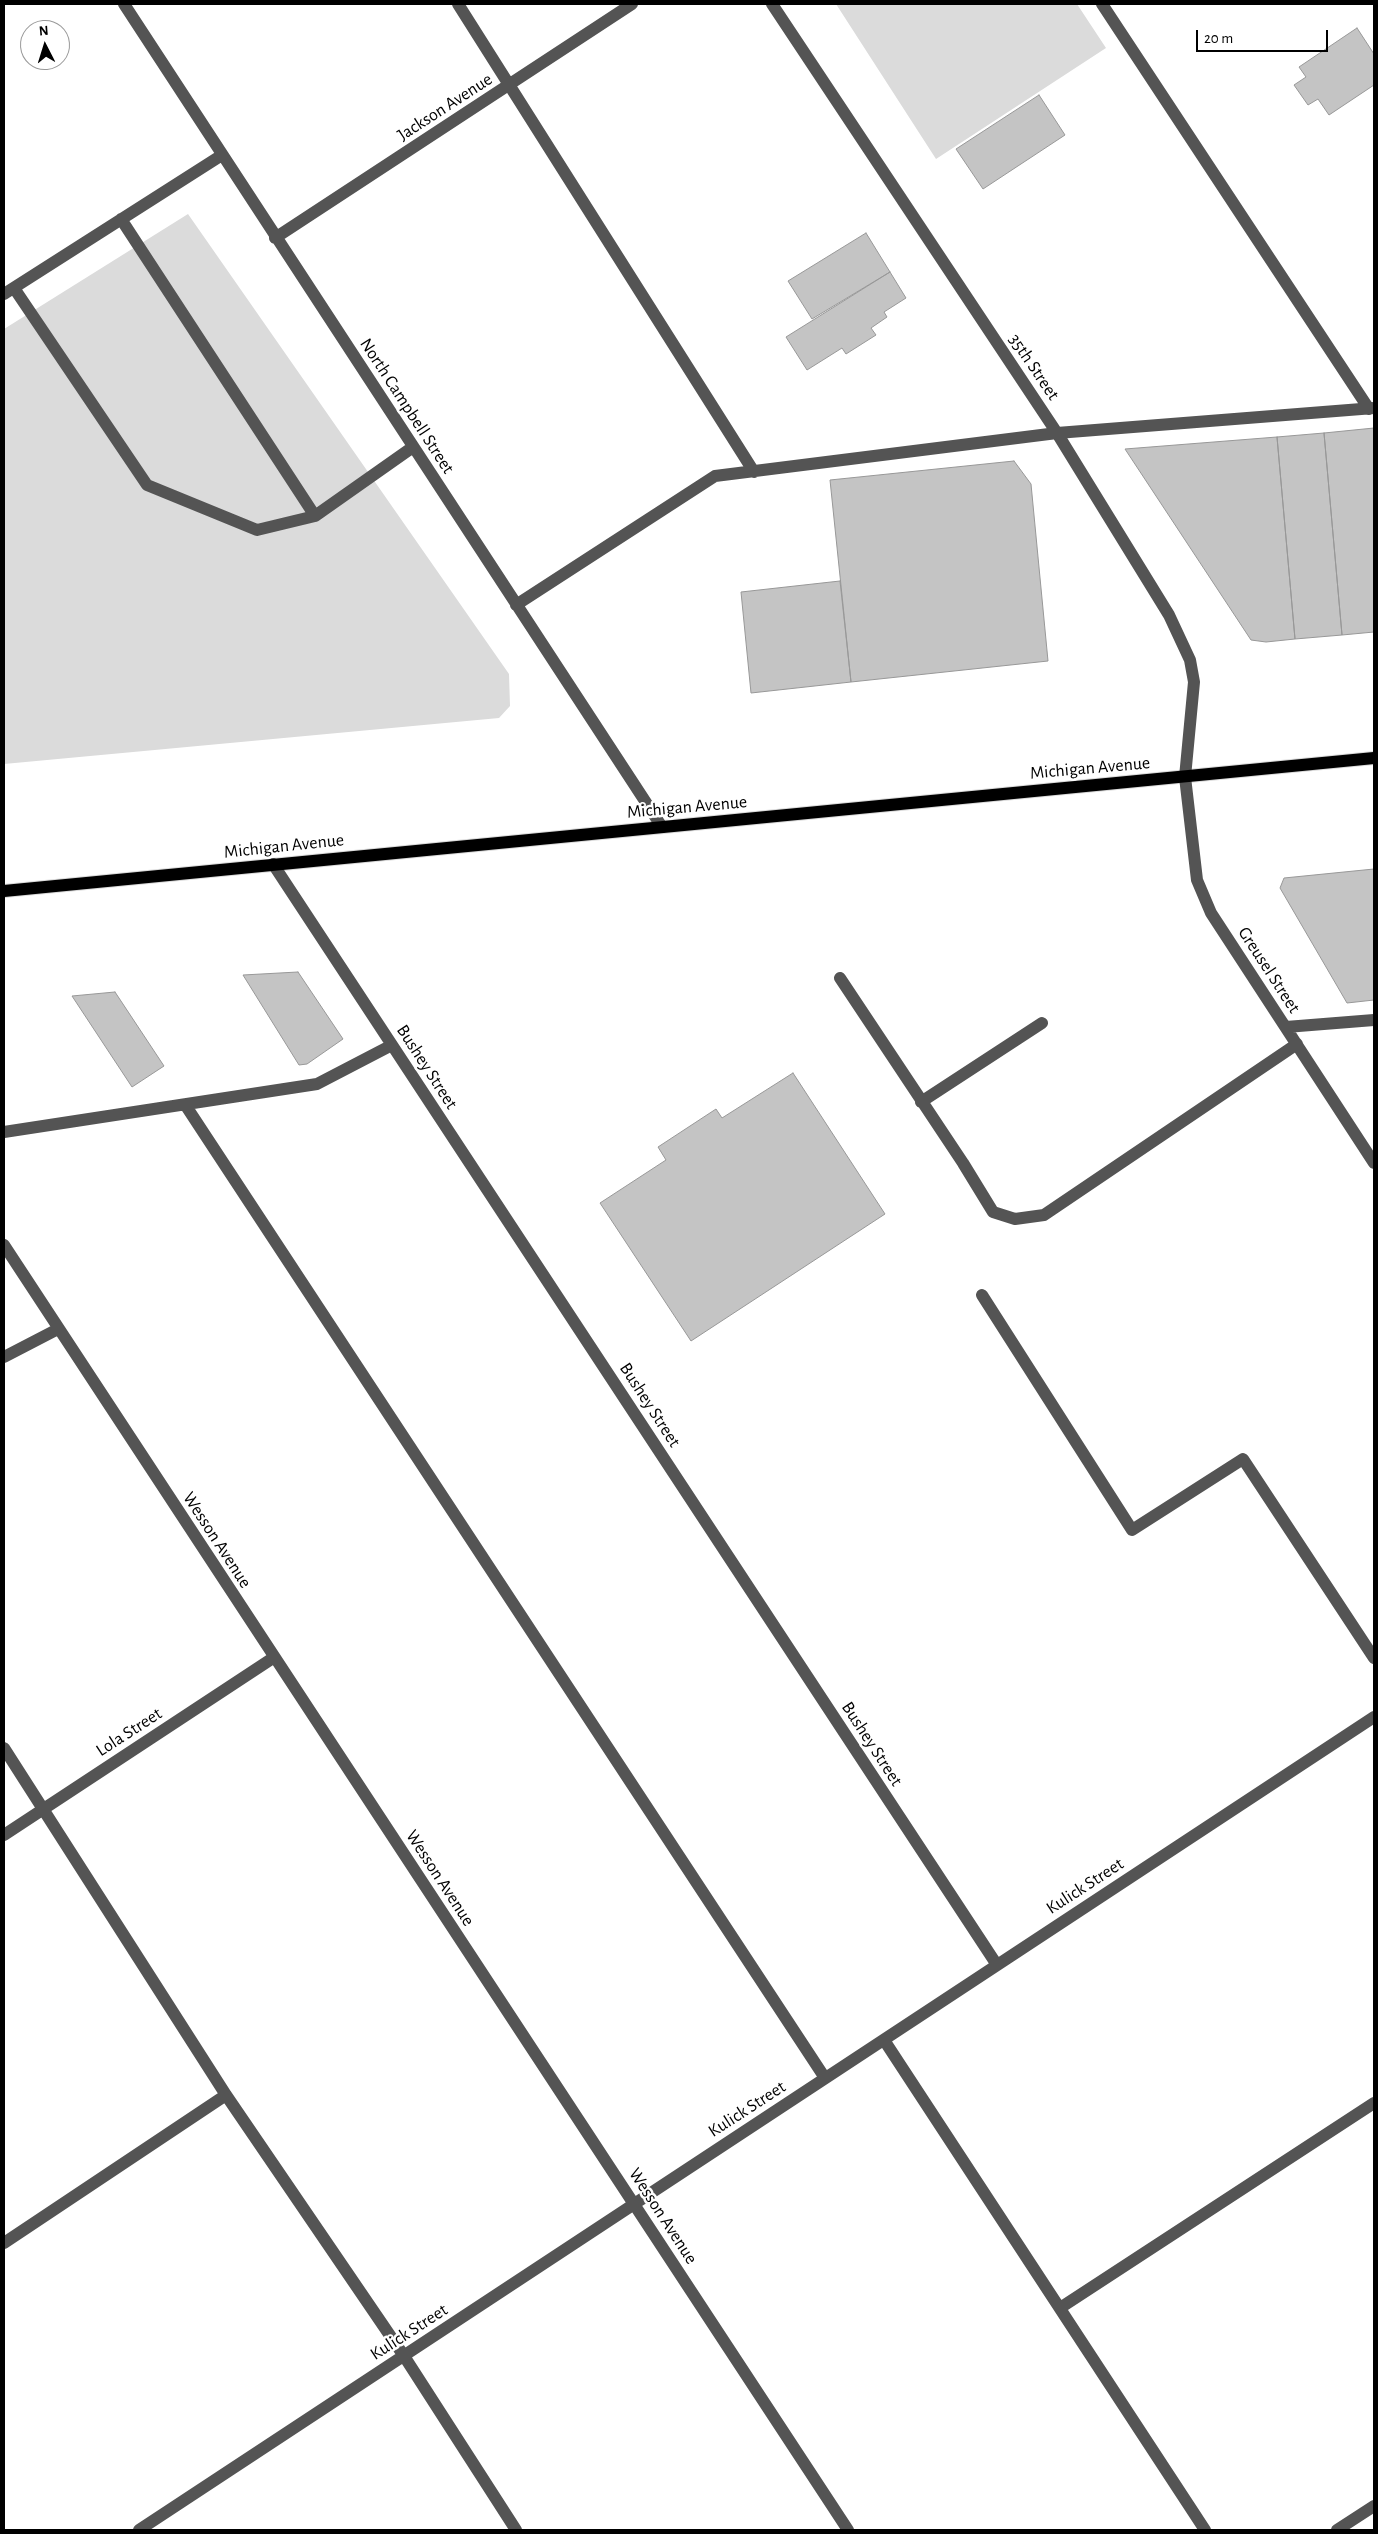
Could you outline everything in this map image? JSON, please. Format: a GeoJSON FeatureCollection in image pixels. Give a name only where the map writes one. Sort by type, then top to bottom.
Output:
{"type":"FeatureCollection","features":[{"type":"Feature","properties":{"kind":"main road","name":"Michigan Avenue"},"geometry":{"type":"LineString","coordinates":[[4,890],[1374,758]]}},
{"type":"Feature","properties":{"kind":"street","name":"North Campbell Street"},"geometry":{"type":"LineString","coordinates":[[124,4],[275,238],[662,827]]}},
{"type":"Feature","properties":{"kind":"street"},"geometry":{"type":"LineString","coordinates":[[458,4],[754,472]]}},
{"type":"Feature","properties":{"kind":"street","name":"Jackson Avenue"},"geometry":{"type":"LineString","coordinates":[[275,238],[632,4]]}},
{"type":"Feature","properties":{"kind":"street","name":"35th Street"},"geometry":{"type":"LineString","coordinates":[[772,4],[1057,433],[1169,615],[1190,660],[1194,682],[1185,776]]}},
{"type":"Feature","properties":{"kind":"street"},"geometry":{"type":"LineString","coordinates":[[516,605],[715,476],[1057,433],[1372,409],[1102,4]]}},
{"type":"Feature","properties":{"kind":"street"},"geometry":{"type":"LineString","coordinates":[[222,155],[9,291],[147,485],[257,530],[315,516],[413,447]]}},
{"type":"Feature","properties":{"kind":"street"},"geometry":{"type":"LineString","coordinates":[[121,219],[315,516]]}},
{"type":"Feature","properties":{"kind":"street","name":"Greusel Street"},"geometry":{"type":"LineString","coordinates":[[1185,776],[1197,880],[1211,913],[1374,1163]]}},
{"type":"Feature","properties":{"kind":"street","name":"Bushey Street"},"geometry":{"type":"LineString","coordinates":[[273,864],[997,1965]]}},
{"type":"Feature","properties":{"kind":"street"},"geometry":{"type":"LineString","coordinates":[[840,978],[963,1163],[993,1212],[1015,1219],[1044,1215],[1297,1044]]}},
{"type":"Feature","properties":{"kind":"street"},"geometry":{"type":"LineString","coordinates":[[1286,1027],[1374,1020]]}},
{"type":"Feature","properties":{"kind":"street"},"geometry":{"type":"LineString","coordinates":[[921,1102],[1042,1022]]}},
{"type":"Feature","properties":{"kind":"street"},"geometry":{"type":"LineString","coordinates":[[4,1132],[186,1106],[317,1084],[392,1045]]}},
{"type":"Feature","properties":{"kind":"street"},"geometry":{"type":"LineString","coordinates":[[186,1106],[825,2078]]}},
{"type":"Feature","properties":{"kind":"street","name":"Wesson Avenue"},"geometry":{"type":"LineString","coordinates":[[4,1245],[273,1658],[635,2204],[848,2530]]}},
{"type":"Feature","properties":{"kind":"street"},"geometry":{"type":"LineString","coordinates":[[982,1295],[1132,1530],[1243,1459],[1374,1658]]}},
{"type":"Feature","properties":{"kind":"street"},"geometry":{"type":"LineString","coordinates":[[4,1356],[58,1329]]}},
{"type":"Feature","properties":{"kind":"street","name":"Lola Street"},"geometry":{"type":"LineString","coordinates":[[4,1835],[273,1658]]}},
{"type":"Feature","properties":{"kind":"street","name":"Kulick Street"},"geometry":{"type":"LineString","coordinates":[[139,2530],[1374,1717]]}},
{"type":"Feature","properties":{"kind":"street"},"geometry":{"type":"LineString","coordinates":[[4,1748],[226,2096],[404,2356],[516,2530]]}},
{"type":"Feature","properties":{"kind":"street"},"geometry":{"type":"LineString","coordinates":[[884,2040],[1206,2530]]}},
{"type":"Feature","properties":{"kind":"street"},"geometry":{"type":"LineString","coordinates":[[4,2243],[226,2096]]}},
{"type":"Feature","properties":{"kind":"street"},"geometry":{"type":"LineString","coordinates":[[1060,2308],[1374,2103]]}},
{"type":"Feature","properties":{"kind":"street"},"geometry":{"type":"LineString","coordinates":[[1337,2530],[1374,2506]]}},
{"type":"Feature","properties":{"kind":"shaded area"},"geometry":{"type":"Polygon","coordinates":[[[836,4],[1077,4],[1106,48],[936,159],[836,4]]]}},
{"type":"Feature","properties":{"kind":"shaded area"},"geometry":{"type":"Polygon","coordinates":[[[188,214],[509,674],[510,706],[499,718],[4,764],[4,329],[188,214]]]}},
{"type":"Feature","properties":{"kind":"building"},"geometry":{"type":"Polygon","coordinates":[[[1357,28],[1374,54],[1374,85],[1329,115],[1318,99],[1308,105],[1294,85],[1306,77],[1299,67],[1357,28]]]}},
{"type":"Feature","properties":{"kind":"building"},"geometry":{"type":"Polygon","coordinates":[[[1039,95],[1065,135],[983,189],[956,149],[1039,95]]]}},
{"type":"Feature","properties":{"kind":"building"},"geometry":{"type":"Polygon","coordinates":[[[866,233],[890,272],[812,319],[788,281],[866,233]]]}},
{"type":"Feature","properties":{"kind":"building"},"geometry":{"type":"Polygon","coordinates":[[[890,272],[906,298],[884,312],[887,317],[871,328],[876,335],[846,354],[842,348],[807,370],[786,337],[890,272]]]}},
{"type":"Feature","properties":{"kind":"building"},"geometry":{"type":"Polygon","coordinates":[[[1374,428],[1374,632],[1342,635],[1324,433],[1374,428]]]}},
{"type":"Feature","properties":{"kind":"building"},"geometry":{"type":"Polygon","coordinates":[[[1324,433],[1342,635],[1295,639],[1277,437],[1324,433]]]}},
{"type":"Feature","properties":{"kind":"building"},"geometry":{"type":"Polygon","coordinates":[[[1277,437],[1295,639],[1266,642],[1251,640],[1125,449],[1277,437]]]}},
{"type":"Feature","properties":{"kind":"building"},"geometry":{"type":"Polygon","coordinates":[[[1014,461],[1031,484],[1048,661],[851,682],[830,480],[1014,461]]]}},
{"type":"Feature","properties":{"kind":"building"},"geometry":{"type":"Polygon","coordinates":[[[840,581],[851,682],[751,693],[741,592],[840,581]]]}},
{"type":"Feature","properties":{"kind":"building"},"geometry":{"type":"Polygon","coordinates":[[[1374,869],[1374,1000],[1347,1003],[1280,888],[1284,878],[1374,869]]]}},
{"type":"Feature","properties":{"kind":"building"},"geometry":{"type":"Polygon","coordinates":[[[298,972],[343,1039],[307,1064],[299,1065],[243,975],[298,972]]]}},
{"type":"Feature","properties":{"kind":"building"},"geometry":{"type":"Polygon","coordinates":[[[115,992],[164,1066],[132,1087],[72,996],[115,992]]]}},
{"type":"Feature","properties":{"kind":"building"},"geometry":{"type":"Polygon","coordinates":[[[793,1073],[885,1214],[691,1341],[600,1203],[666,1160],[658,1147],[716,1109],[722,1118],[793,1073]]]}}]}
